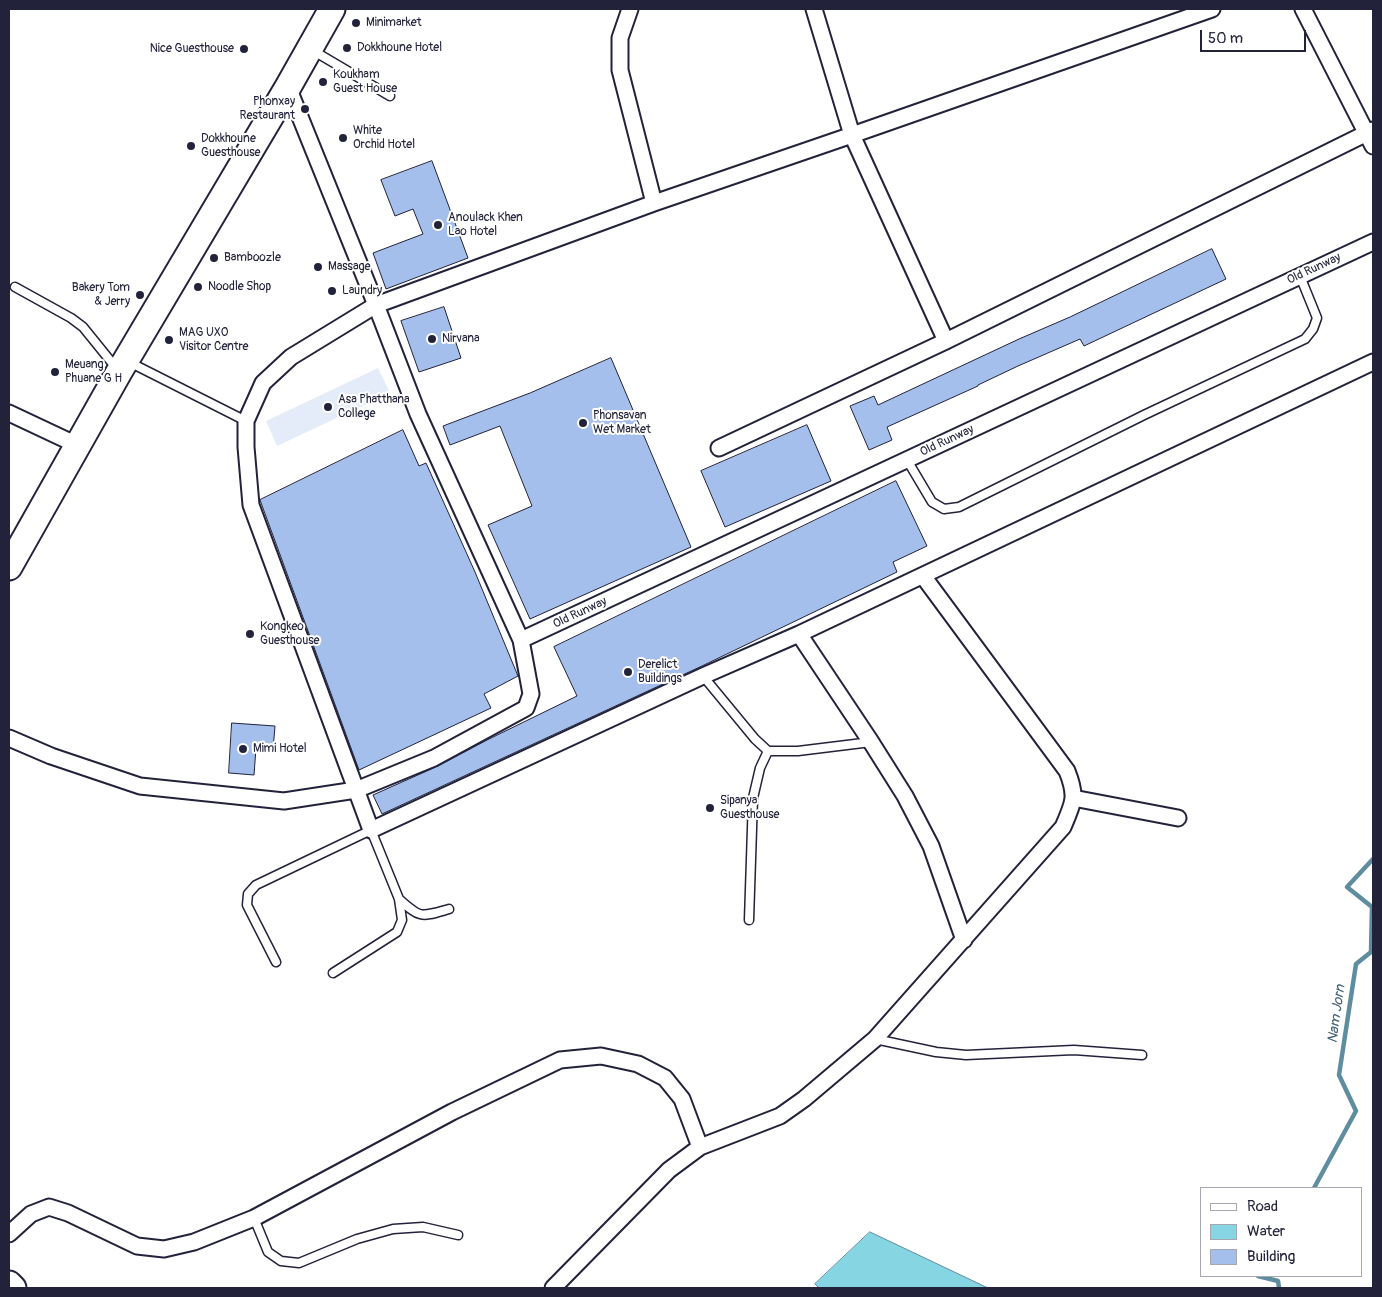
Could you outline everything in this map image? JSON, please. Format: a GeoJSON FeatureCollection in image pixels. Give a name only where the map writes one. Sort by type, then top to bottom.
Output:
{"type":"FeatureCollection","features":[{"type":"Feature","properties":{"kind":"highway"},"geometry":{"type":"LineString","coordinates":[[9,567],[122,366],[288,87],[332,9]]}},
{"type":"Feature","properties":{"kind":"highway"},"geometry":{"type":"LineString","coordinates":[[9,1284],[13,1288]]}},
{"type":"Feature","properties":{"kind":"street"},"geometry":{"type":"LineString","coordinates":[[630,9],[620,38],[620,70],[654,203]]}},
{"type":"Feature","properties":{"kind":"street"},"geometry":{"type":"LineString","coordinates":[[814,9],[852,135],[946,341]]}},
{"type":"Feature","properties":{"kind":"street"},"geometry":{"type":"LineString","coordinates":[[1212,9],[654,203],[376,305],[291,357],[263,383],[246,421],[246,447],[251,505],[371,830],[703,676],[799,634],[1373,362]]}},
{"type":"Feature","properties":{"kind":"street"},"geometry":{"type":"LineString","coordinates":[[719,448],[1371,137],[1303,9]]}},
{"type":"Feature","properties":{"kind":"street"},"geometry":{"type":"LineString","coordinates":[[9,738],[51,756],[140,786],[284,801],[356,790],[434,758],[526,708],[531,694],[521,640],[418,414],[288,87]]}},
{"type":"Feature","properties":{"kind":"street","name":"Old Runway"},"geometry":{"type":"LineString","coordinates":[[521,640],[1373,242]]}},
{"type":"Feature","properties":{"kind":"street"},"geometry":{"type":"LineString","coordinates":[[9,413],[77,445]]}},
{"type":"Feature","properties":{"kind":"street"},"geometry":{"type":"LineString","coordinates":[[553,1288],[669,1170],[700,1147],[780,1116],[804,1099],[875,1039],[1063,827],[1073,804],[1073,787],[1067,771],[923,576]]}},
{"type":"Feature","properties":{"kind":"street"},"geometry":{"type":"LineString","coordinates":[[799,634],[905,796],[930,846],[964,940]]}},
{"type":"Feature","properties":{"kind":"street"},"geometry":{"type":"LineString","coordinates":[[1073,798],[1178,818]]}},
{"type":"Feature","properties":{"kind":"street"},"geometry":{"type":"LineString","coordinates":[[9,1234],[31,1214],[49,1207],[68,1213],[137,1246],[164,1248],[194,1242],[254,1218],[452,1112],[560,1060],[601,1056],[638,1064],[665,1078],[682,1099],[700,1147]]}},
{"type":"Feature","properties":{"kind":"lane"},"geometry":{"type":"LineString","coordinates":[[310,49],[390,96]]}},
{"type":"Feature","properties":{"kind":"lane"},"geometry":{"type":"LineString","coordinates":[[907,460],[932,502],[944,508],[959,506],[1305,338],[1313,329],[1317,318],[1300,276]]}},
{"type":"Feature","properties":{"kind":"lane"},"geometry":{"type":"LineString","coordinates":[[15,287],[71,318],[83,327],[122,366],[246,421]]}},
{"type":"Feature","properties":{"kind":"lane"},"geometry":{"type":"LineString","coordinates":[[703,676],[755,739],[768,751],[798,751],[871,742]]}},
{"type":"Feature","properties":{"kind":"lane"},"geometry":{"type":"LineString","coordinates":[[749,920],[753,798],[760,768],[768,751]]}},
{"type":"Feature","properties":{"kind":"lane"},"geometry":{"type":"LineString","coordinates":[[276,962],[247,905],[248,894],[256,885],[371,830],[399,899],[402,920],[397,932],[333,973]]}},
{"type":"Feature","properties":{"kind":"lane"},"geometry":{"type":"LineString","coordinates":[[399,899],[417,914],[427,915],[449,909]]}},
{"type":"Feature","properties":{"kind":"lane"},"geometry":{"type":"LineString","coordinates":[[875,1039],[936,1052],[966,1056],[1074,1050],[1142,1055]]}},
{"type":"Feature","properties":{"kind":"lane"},"geometry":{"type":"LineString","coordinates":[[254,1218],[268,1252],[282,1261],[299,1263],[357,1239],[393,1229],[423,1227],[458,1234]]}},
{"type":"Feature","properties":{"kind":"shaded area","name":"Asa Phatthana College"},"geometry":{"type":"Polygon","coordinates":[[[378,368],[390,393],[277,446],[266,421],[378,368]]]}},
{"type":"Feature","properties":{"kind":"water"},"geometry":{"type":"Polygon","coordinates":[[[870,1232],[988,1288],[819,1288],[815,1284],[870,1232]]]}},
{"type":"Feature","properties":{"kind":"building","name":"Anoulack Khen Lao Hotel"},"geometry":{"type":"Polygon","coordinates":[[[432,161],[468,258],[386,289],[373,253],[423,234],[413,209],[395,216],[381,180],[432,161]]]}},
{"type":"Feature","properties":{"kind":"building"},"geometry":{"type":"Polygon","coordinates":[[[1212,249],[1226,279],[1084,346],[1080,339],[887,427],[892,440],[869,450],[850,406],[874,396],[878,405],[1070,317],[1212,249]]]}},
{"type":"Feature","properties":{"kind":"building"},"geometry":{"type":"Polygon","coordinates":[[[444,307],[461,358],[419,372],[401,321],[444,307]]]}},
{"type":"Feature","properties":{"kind":"building"},"geometry":{"type":"Polygon","coordinates":[[[611,358],[691,547],[530,619],[488,525],[532,506],[500,426],[450,445],[443,426],[530,393],[611,358]]]}},
{"type":"Feature","properties":{"kind":"building"},"geometry":{"type":"Polygon","coordinates":[[[807,425],[831,481],[725,527],[701,471],[807,425]]]}},
{"type":"Feature","properties":{"kind":"building"},"geometry":{"type":"Polygon","coordinates":[[[403,430],[419,466],[426,463],[475,572],[518,676],[484,694],[491,708],[359,770],[260,500],[403,430]]]}},
{"type":"Feature","properties":{"kind":"building","name":"Derelict Buildings"},"geometry":{"type":"Polygon","coordinates":[[[896,481],[927,546],[893,562],[897,572],[702,666],[382,814],[373,795],[438,766],[577,696],[554,647],[896,481]]]}},
{"type":"Feature","properties":{"kind":"building","name":"Mimi Hotel"},"geometry":{"type":"Polygon","coordinates":[[[232,723],[275,726],[273,750],[256,748],[254,775],[229,773],[232,723]]]}},
{"type":"Feature","properties":{"kind":"waterway","name":"Nam Jorn"},"geometry":{"type":"LineString","coordinates":[[1315,1187],[1356,1111],[1339,1075],[1356,964],[1371,952],[1372,907],[1347,887],[1373,859]]}},
{"type":"Feature","properties":{"kind":"waterway","name":"Nam Jorn"},"geometry":{"type":"LineString","coordinates":[[1262,1277],[1278,1281],[1279,1288]]}},
{"type":"Feature","properties":{"kind":"place","name":"Minimarket"},"geometry":{"type":"Point","coordinates":[356,23]}},
{"type":"Feature","properties":{"kind":"place","name":"Dokkhoune Hotel"},"geometry":{"type":"Point","coordinates":[347,48]}},
{"type":"Feature","properties":{"kind":"place","name":"Nice Guesthouse"},"geometry":{"type":"Point","coordinates":[244,49]}},
{"type":"Feature","properties":{"kind":"place","name":"Koukham Guest House"},"geometry":{"type":"Point","coordinates":[323,82]}},
{"type":"Feature","properties":{"kind":"place","name":"Phonxay Restaurant"},"geometry":{"type":"Point","coordinates":[305,109]}},
{"type":"Feature","properties":{"kind":"place","name":"White Orchid Hotel"},"geometry":{"type":"Point","coordinates":[343,138]}},
{"type":"Feature","properties":{"kind":"place","name":"Dokkhoune Guesthouse"},"geometry":{"type":"Point","coordinates":[191,146]}},
{"type":"Feature","properties":{"kind":"place","name":"Anoulack Khen Lao Hotel"},"geometry":{"type":"Point","coordinates":[438,225]}},
{"type":"Feature","properties":{"kind":"place","name":"Bamboozle"},"geometry":{"type":"Point","coordinates":[214,258]}},
{"type":"Feature","properties":{"kind":"place","name":"Massage"},"geometry":{"type":"Point","coordinates":[318,267]}},
{"type":"Feature","properties":{"kind":"place","name":"Noodle Shop"},"geometry":{"type":"Point","coordinates":[198,287]}},
{"type":"Feature","properties":{"kind":"place","name":"Laundry"},"geometry":{"type":"Point","coordinates":[332,291]}},
{"type":"Feature","properties":{"kind":"place","name":"Bakery Tom & Jerry"},"geometry":{"type":"Point","coordinates":[140,295]}},
{"type":"Feature","properties":{"kind":"place","name":"Nirvana"},"geometry":{"type":"Point","coordinates":[432,339]}},
{"type":"Feature","properties":{"kind":"place","name":"MAG UXO Visitor Centre"},"geometry":{"type":"Point","coordinates":[169,340]}},
{"type":"Feature","properties":{"kind":"place","name":"Meuang Phuane G H"},"geometry":{"type":"Point","coordinates":[55,372]}},
{"type":"Feature","properties":{"kind":"place","name":"Asa Phatthana College"},"geometry":{"type":"Point","coordinates":[328,407]}},
{"type":"Feature","properties":{"kind":"place","name":"Phonsavan Wet Market"},"geometry":{"type":"Point","coordinates":[583,423]}},
{"type":"Feature","properties":{"kind":"place","name":"Kongkeo Guesthouse"},"geometry":{"type":"Point","coordinates":[250,634]}},
{"type":"Feature","properties":{"kind":"place","name":"Derelict Buildings"},"geometry":{"type":"Point","coordinates":[628,672]}},
{"type":"Feature","properties":{"kind":"place","name":"Mimi Hotel"},"geometry":{"type":"Point","coordinates":[243,749]}},
{"type":"Feature","properties":{"kind":"place","name":"Sipanya Guesthouse"},"geometry":{"type":"Point","coordinates":[710,808]}}]}
